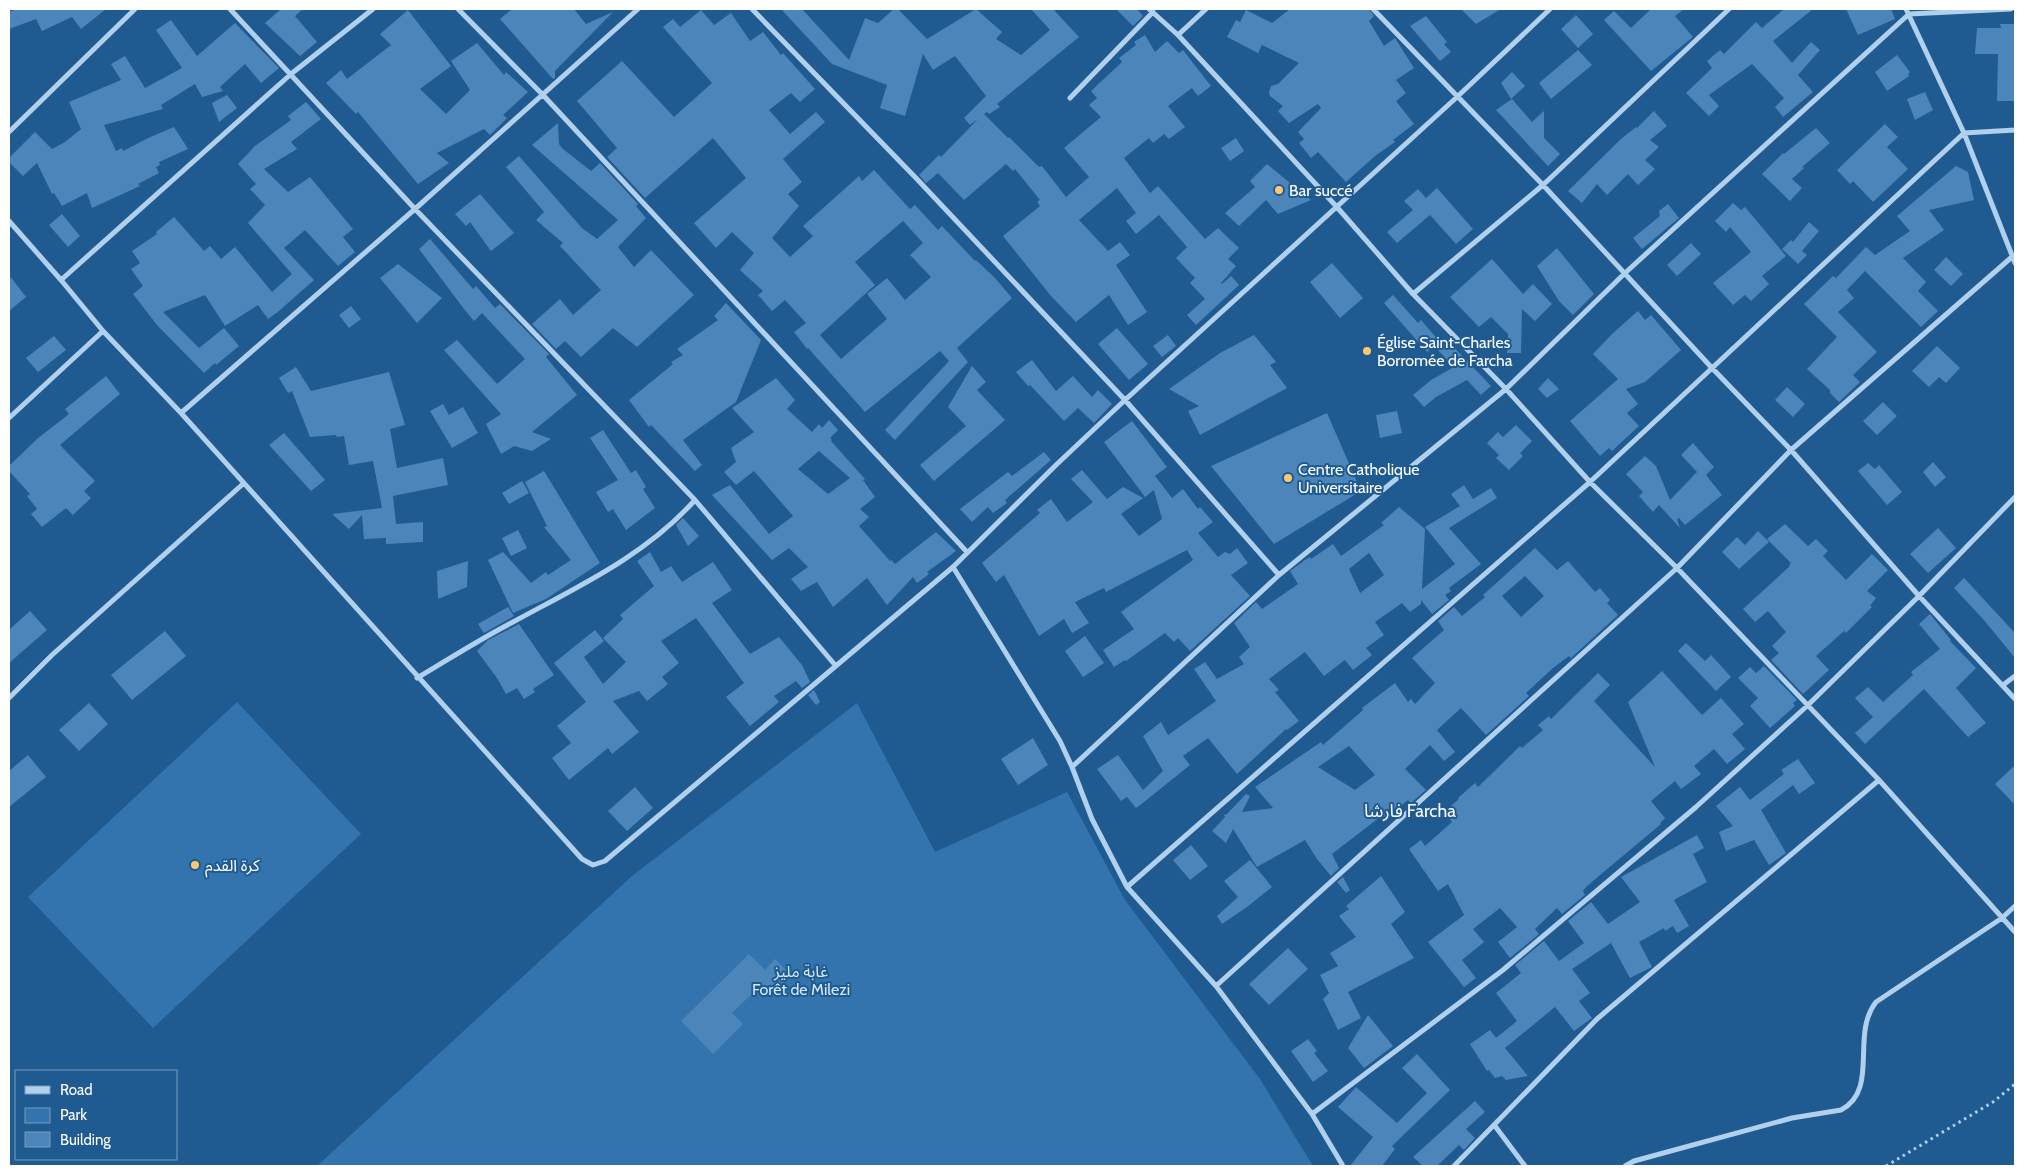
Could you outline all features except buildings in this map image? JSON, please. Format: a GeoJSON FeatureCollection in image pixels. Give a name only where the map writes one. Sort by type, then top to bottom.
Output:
{"type":"FeatureCollection","features":[{"type":"Feature","properties":{"kind":"street"},"geometry":{"type":"LineString","coordinates":[[9,132],[135,9]]}},
{"type":"Feature","properties":{"kind":"street"},"geometry":{"type":"LineString","coordinates":[[230,9],[414,209],[695,500],[835,665]]}},
{"type":"Feature","properties":{"kind":"street"},"geometry":{"type":"LineString","coordinates":[[61,280],[291,74],[373,9]]}},
{"type":"Feature","properties":{"kind":"street"},"geometry":{"type":"LineString","coordinates":[[458,9],[543,95],[967,552]]}},
{"type":"Feature","properties":{"kind":"street"},"geometry":{"type":"LineString","coordinates":[[181,413],[543,95],[638,9]]}},
{"type":"Feature","properties":{"kind":"street"},"geometry":{"type":"LineString","coordinates":[[752,9],[915,177],[1125,400],[1279,575]]}},
{"type":"Feature","properties":{"kind":"street"},"geometry":{"type":"LineString","coordinates":[[1178,35],[1206,9]]}},
{"type":"Feature","properties":{"kind":"street"},"geometry":{"type":"LineString","coordinates":[[1373,9],[1543,185],[1712,368],[1792,450],[1919,596],[2015,699]]}},
{"type":"Feature","properties":{"kind":"street"},"geometry":{"type":"LineString","coordinates":[[9,221],[103,331],[181,413],[417,678],[582,859],[593,865],[605,861],[952,568],[1125,400],[1457,97],[1550,9]]}},
{"type":"Feature","properties":{"kind":"street"},"geometry":{"type":"LineString","coordinates":[[1413,294],[1543,185],[1729,9]]}},
{"type":"Feature","properties":{"kind":"street"},"geometry":{"type":"LineString","coordinates":[[1906,9],[1964,133],[2014,256],[2015,263]]}},
{"type":"Feature","properties":{"kind":"street"},"geometry":{"type":"LineString","coordinates":[[1072,767],[1279,575],[1506,390],[1624,274],[1909,14],[2011,9]]}},
{"type":"Feature","properties":{"kind":"street"},"geometry":{"type":"LineString","coordinates":[[1070,98],[1151,11],[1178,35],[1336,206],[1413,294],[1506,390],[1590,482],[1677,568],[1879,780],[2015,932]]}},
{"type":"Feature","properties":{"kind":"street"},"geometry":{"type":"LineString","coordinates":[[1127,887],[1590,482],[1964,133],[2015,130]]}},
{"type":"Feature","properties":{"kind":"street"},"geometry":{"type":"LineString","coordinates":[[1216,986],[1677,568],[1792,450],[2014,256]]}},
{"type":"Feature","properties":{"kind":"street"},"geometry":{"type":"LineString","coordinates":[[9,418],[103,331]]}},
{"type":"Feature","properties":{"kind":"street"},"geometry":{"type":"LineString","coordinates":[[9,698],[52,655],[244,483]]}},
{"type":"Feature","properties":{"kind":"street"},"geometry":{"type":"LineString","coordinates":[[1312,1114],[1503,970],[1696,807],[1807,706],[1919,596],[2015,497]]}},
{"type":"Feature","properties":{"kind":"street"},"geometry":{"type":"LineString","coordinates":[[417,678],[502,628],[606,572],[654,539],[695,500]]}},
{"type":"Feature","properties":{"kind":"street"},"geometry":{"type":"LineString","coordinates":[[952,568],[1050,722],[1072,767],[1092,820],[1127,887],[1216,986],[1312,1114],[1343,1166]]}},
{"type":"Feature","properties":{"kind":"street"},"geometry":{"type":"LineString","coordinates":[[2003,685],[2015,676]]}},
{"type":"Feature","properties":{"kind":"street"},"geometry":{"type":"LineString","coordinates":[[1454,1166],[1597,1019],[1879,780]]}},
{"type":"Feature","properties":{"kind":"street"},"geometry":{"type":"LineString","coordinates":[[1625,1166],[1648,1157],[1761,1126],[1792,1118],[1841,1110],[1848,1106],[1857,1095],[1863,1079],[1863,1038],[1866,1018],[1876,1002],[2002,918],[2015,906]]}},
{"type":"Feature","properties":{"kind":"street"},"geometry":{"type":"LineString","coordinates":[[1495,1126],[1525,1166]]}},
{"type":"Feature","properties":{"kind":"path"},"geometry":{"type":"LineString","coordinates":[[1886,1166],[1993,1102],[2015,1084]]}},
{"type":"Feature","properties":{"kind":"green space","name":"كرة القدم"},"geometry":{"type":"Polygon","coordinates":[[[237,702],[361,834],[153,1028],[28,897],[237,702]]]}},
{"type":"Feature","properties":{"kind":"green space","name":"غابة مليز Forêt de Milezi"},"geometry":{"type":"Polygon","coordinates":[[[857,703],[935,852],[1067,792],[1125,900],[1260,1079],[1313,1166],[317,1166],[632,876],[857,703]]]}},
{"type":"Feature","properties":{"kind":"place","name":"Bar succé"},"geometry":{"type":"Point","coordinates":[1279,190]}},
{"type":"Feature","properties":{"kind":"place","name":"Église Saint-Charles Borromée de Farcha"},"geometry":{"type":"Point","coordinates":[1367,351]}},
{"type":"Feature","properties":{"kind":"place","name":"Centre Catholique Universitaire"},"geometry":{"type":"Point","coordinates":[1288,478]}},
{"type":"Feature","properties":{"kind":"place","name":"كرة القدم"},"geometry":{"type":"Point","coordinates":[195,865]}},
{"type":"Feature","properties":{"kind":"district","name":"فارشا Farcha"},"geometry":{"type":"Point","coordinates":[1410,811]}}]}
